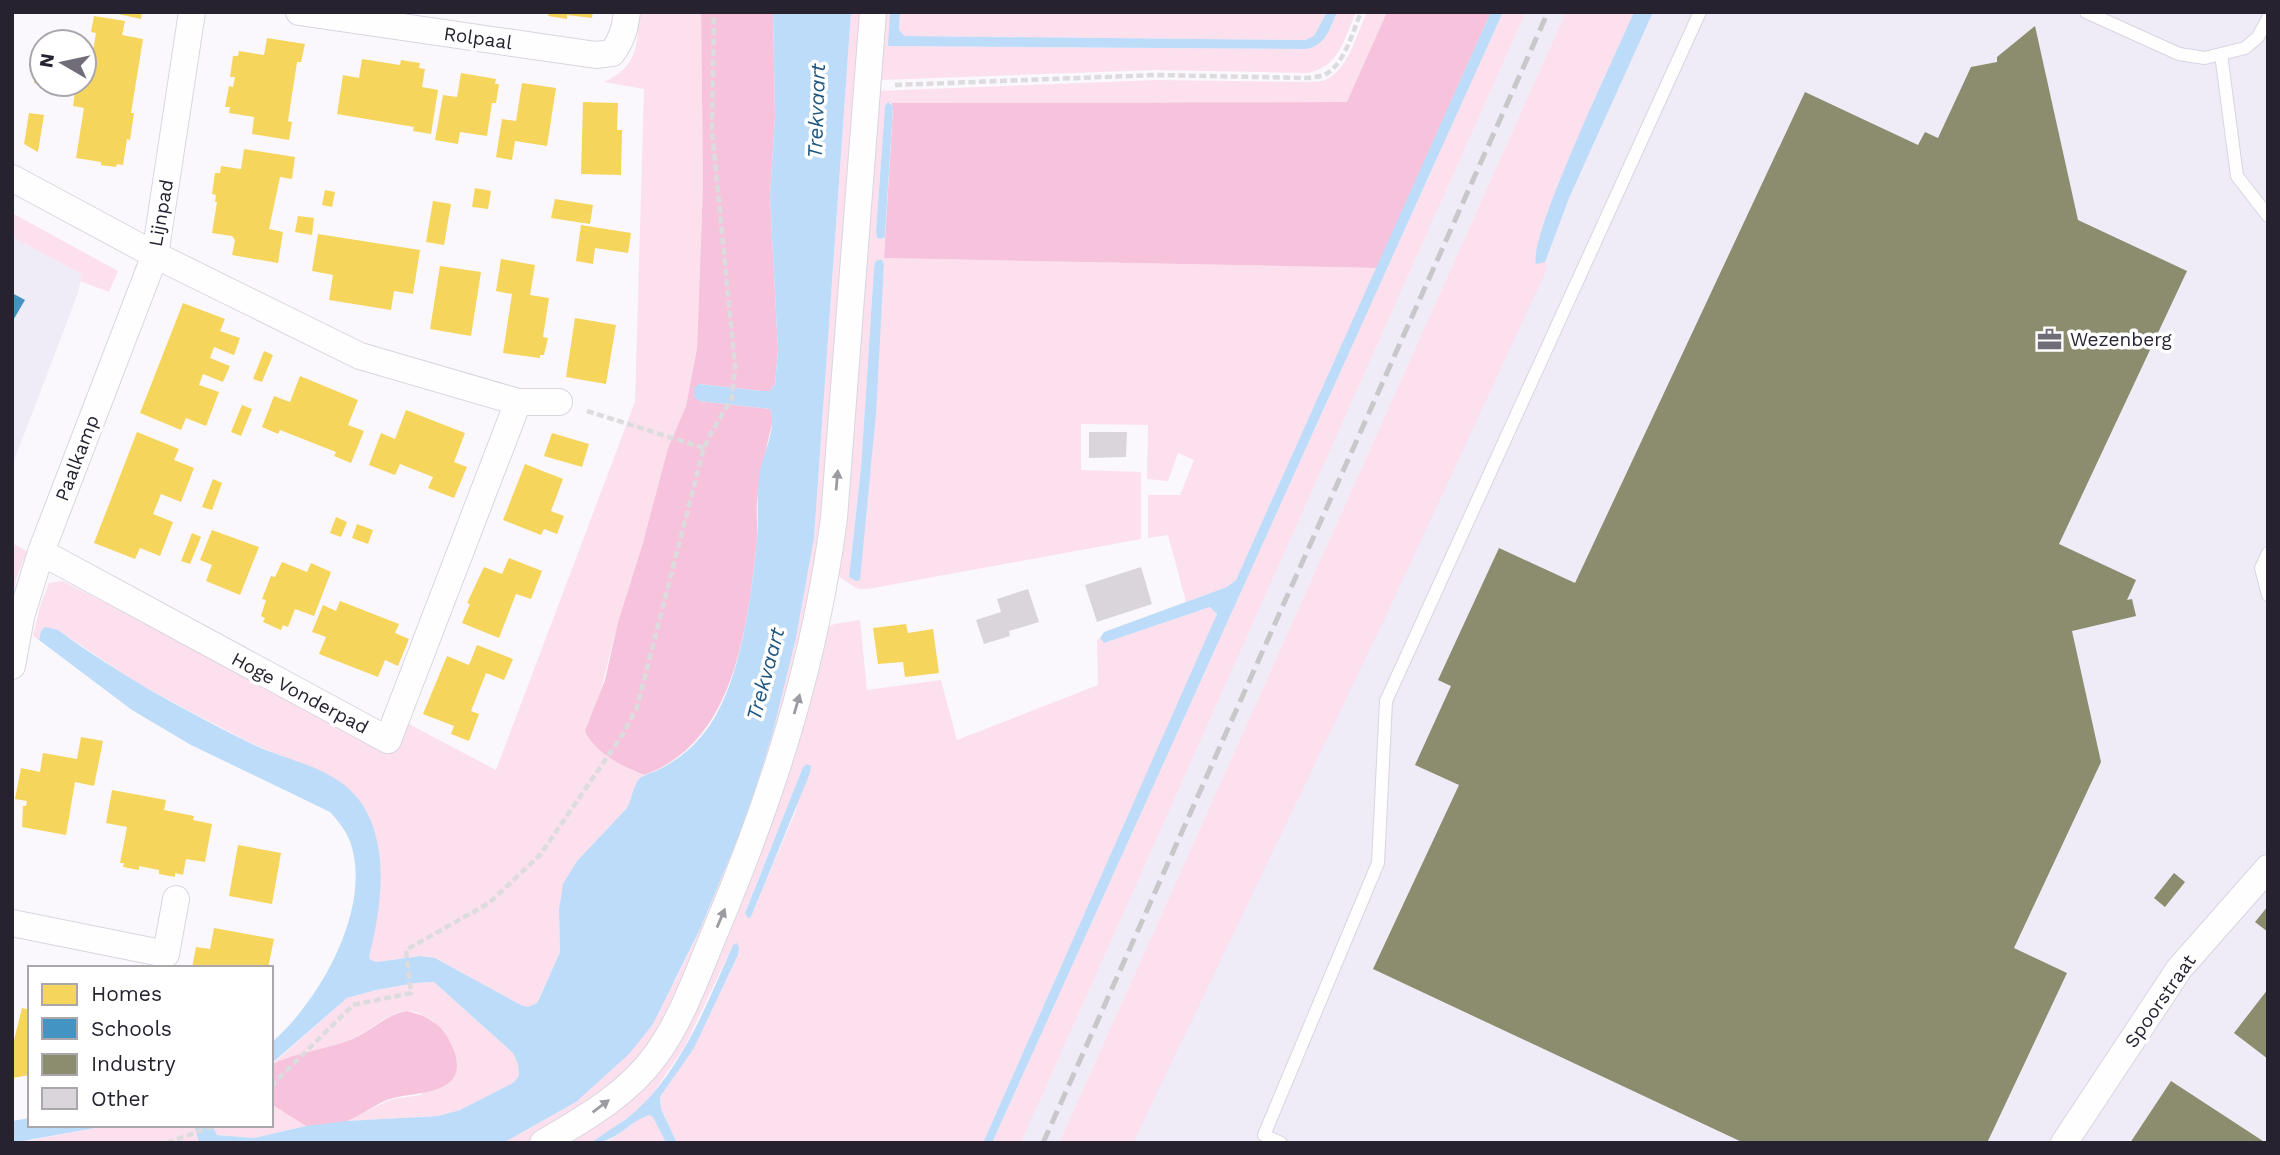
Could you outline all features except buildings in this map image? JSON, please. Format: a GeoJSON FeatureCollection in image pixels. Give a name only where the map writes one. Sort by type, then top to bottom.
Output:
{"type":"FeatureCollection","features":[{"type":"Feature","properties":{"kind":"street","name":"Lijnpad"},"geometry":{"type":"LineString","coordinates":[[12,177],[155,255],[192,12]]}},
{"type":"Feature","properties":{"kind":"street","name":"Rolpaal"},"geometry":{"type":"LineString","coordinates":[[299,12],[596,55],[612,53],[620,43],[627,12]]}},
{"type":"Feature","properties":{"kind":"street"},"geometry":{"type":"LineString","coordinates":[[543,1143],[598,1110],[630,1083],[655,1056],[681,1013],[743,866],[787,740],[826,576],[832,529],[873,12]]}},
{"type":"Feature","properties":{"kind":"street"},"geometry":{"type":"LineString","coordinates":[[155,255],[360,356],[519,402],[559,402]]}},
{"type":"Feature","properties":{"kind":"street","name":"Paalkamp"},"geometry":{"type":"LineString","coordinates":[[12,666],[21,617],[41,552],[155,255]]}},
{"type":"Feature","properties":{"kind":"street","name":"Hoge Vonderpad"},"geometry":{"type":"LineString","coordinates":[[41,552],[388,740],[519,402]]}},
{"type":"Feature","properties":{"kind":"street","name":"Spoorstraat"},"geometry":{"type":"LineString","coordinates":[[2064,1143],[2179,969],[2268,868]]}},
{"type":"Feature","properties":{"kind":"street"},"geometry":{"type":"LineString","coordinates":[[12,923],[166,954],[176,899]]}},
{"type":"Feature","properties":{"kind":"lane"},"geometry":{"type":"LineString","coordinates":[[1281,1143],[1264,1135],[1378,863],[1386,701],[1700,12]]}},
{"type":"Feature","properties":{"kind":"lane"},"geometry":{"type":"LineString","coordinates":[[2086,12],[2179,54],[2206,58],[2245,48],[2258,37],[2268,18]]}},
{"type":"Feature","properties":{"kind":"lane"},"geometry":{"type":"LineString","coordinates":[[2221,54],[2237,176],[2268,216]]}},
{"type":"Feature","properties":{"kind":"lane"},"geometry":{"type":"LineString","coordinates":[[2268,553],[2261,568],[2268,595]]}},
{"type":"Feature","properties":{"kind":"path"},"geometry":{"type":"LineString","coordinates":[[273,1084],[353,1005],[411,993],[406,950],[489,902],[540,855],[622,734],[637,707],[704,448],[732,398],[735,366],[712,131],[715,12]]}},
{"type":"Feature","properties":{"kind":"path"},"geometry":{"type":"LineString","coordinates":[[868,86],[1156,75],[1307,78],[1324,75],[1333,68],[1342,55],[1361,12]]}},
{"type":"Feature","properties":{"kind":"path"},"geometry":{"type":"LineString","coordinates":[[559,402],[704,448]]}},
{"type":"Feature","properties":{"kind":"path"},"geometry":{"type":"LineString","coordinates":[[167,1143],[211,1127]]}},
{"type":"Feature","properties":{"kind":"shaded area"},"geometry":{"type":"Polygon","coordinates":[[[640,12],[701,12],[703,185],[697,348],[686,406],[668,448],[599,698],[594,745],[633,771],[644,775],[638,782],[627,808],[577,861],[559,910],[560,952],[537,1003],[528,1007],[435,958],[420,956],[377,962],[371,960],[369,957],[380,888],[379,858],[376,836],[369,818],[354,794],[326,774],[253,744],[134,681],[58,630],[41,631],[39,640],[33,636],[49,583],[63,581],[393,753],[407,723],[496,770],[635,402],[644,89],[604,82],[630,62],[636,45],[640,12]]]}},
{"type":"Feature","properties":{"kind":"shaded area"},"geometry":{"type":"Polygon","coordinates":[[[701,12],[773,12],[775,116],[770,197],[778,350],[775,384],[770,391],[762,391],[699,384],[699,401],[770,409],[773,420],[758,492],[757,540],[748,608],[732,677],[718,709],[699,737],[675,759],[644,775],[602,752],[585,731],[605,680],[618,622],[668,448],[686,406],[697,348],[703,185],[701,12]]]}},
{"type":"Feature","properties":{"kind":"shaded area"},"geometry":{"type":"Polygon","coordinates":[[[851,12],[866,12],[832,457],[793,693],[741,851],[649,1052],[559,1126],[529,1143],[503,1143],[576,1102],[675,981],[701,927],[747,816],[773,732],[796,638],[814,538],[851,12]]]}},
{"type":"Feature","properties":{"kind":"shaded area"},"geometry":{"type":"Polygon","coordinates":[[[881,12],[890,12],[889,46],[1306,49],[1322,40],[1337,12],[1356,12],[1344,42],[1333,59],[1318,70],[1307,73],[1156,70],[881,80],[878,77],[881,12]]]}},
{"type":"Feature","properties":{"kind":"shaded area"},"geometry":{"type":"Polygon","coordinates":[[[900,12],[1327,12],[1314,36],[1305,40],[905,36],[899,30],[900,12]]]}},
{"type":"Feature","properties":{"kind":"shaded area"},"geometry":{"type":"Polygon","coordinates":[[[1367,12],[1387,12],[1348,102],[888,103],[885,106],[876,231],[881,239],[885,237],[884,258],[1377,268],[1236,580],[1227,587],[1186,602],[1168,535],[1148,538],[1148,495],[1180,495],[1194,460],[1178,453],[1168,481],[1147,479],[1148,425],[1081,424],[1081,470],[1141,472],[1141,539],[868,589],[858,589],[836,575],[877,91],[1156,80],[1321,81],[1333,75],[1346,60],[1367,12]],[[882,260],[875,262],[874,268],[861,468],[849,576],[871,468],[884,264],[882,260]]]}},
{"type":"Feature","properties":{"kind":"shaded area"},"geometry":{"type":"Polygon","coordinates":[[[1387,12],[1491,12],[1377,268],[884,258],[893,107],[891,103],[1347,102],[1387,12]]]}},
{"type":"Feature","properties":{"kind":"shaded area"},"geometry":{"type":"Polygon","coordinates":[[[1503,12],[1526,12],[1021,1143],[992,1143],[1503,12]]]}},
{"type":"Feature","properties":{"kind":"shaded area"},"geometry":{"type":"Polygon","coordinates":[[[1526,12],[1566,12],[1059,1143],[1021,1143],[1526,12]]]}},
{"type":"Feature","properties":{"kind":"shaded area"},"geometry":{"type":"Polygon","coordinates":[[[1566,12],[1634,12],[1545,219],[1537,247],[1536,264],[1545,262],[1547,269],[1385,618],[1133,1143],[1059,1143],[1566,12]]]}},
{"type":"Feature","properties":{"kind":"shaded area"},"geometry":{"type":"Polygon","coordinates":[[[1607,12],[2268,12],[2268,1143],[1092,1143],[1607,12]]]}},
{"type":"Feature","properties":{"kind":"shaded area"},"geometry":{"type":"Polygon","coordinates":[[[12,213],[118,271],[109,292],[80,281],[82,274],[12,237],[12,213]]]}},
{"type":"Feature","properties":{"kind":"shaded area"},"geometry":{"type":"Polygon","coordinates":[[[12,237],[82,274],[78,293],[12,466],[12,237]]]}},
{"type":"Feature","properties":{"kind":"shaded area"},"geometry":{"type":"Polygon","coordinates":[[[12,543],[27,551],[16,579],[12,602],[12,543]]]}},
{"type":"Feature","properties":{"kind":"shaded area"},"geometry":{"type":"Polygon","coordinates":[[[1210,607],[1216,611],[1216,619],[983,1143],[677,1143],[661,1109],[660,1097],[693,1046],[721,992],[738,955],[739,948],[733,945],[684,1048],[651,1096],[637,1111],[591,1143],[558,1143],[661,1060],[822,631],[834,624],[860,620],[867,690],[941,680],[957,740],[1098,685],[1097,640],[1100,638],[1104,643],[1210,607]],[[803,767],[745,912],[751,917],[796,810],[803,767]]]}},
{"type":"Feature","properties":{"kind":"shaded area"},"geometry":{"type":"Polygon","coordinates":[[[434,982],[513,1053],[519,1076],[513,1083],[460,1110],[438,1116],[346,1121],[392,1099],[421,1095],[435,1022],[410,1011],[394,1014],[344,1042],[273,1064],[347,998],[415,983],[434,982]]]}},
{"type":"Feature","properties":{"kind":"shaded area"},"geometry":{"type":"Polygon","coordinates":[[[407,1011],[422,1016],[434,1022],[444,1032],[457,1062],[456,1073],[450,1082],[430,1091],[387,1100],[349,1120],[333,1124],[306,1126],[273,1105],[273,1064],[350,1040],[407,1011]]]}},
{"type":"Feature","properties":{"kind":"shaded area"},"geometry":{"type":"Polygon","coordinates":[[[273,1105],[306,1126],[254,1138],[217,1135],[213,1127],[273,1127],[273,1105]]]}},
{"type":"Feature","properties":{"kind":"shaded area"},"geometry":{"type":"Polygon","coordinates":[[[649,1114],[666,1143],[606,1143],[642,1117],[649,1114]]]}},
{"type":"Feature","properties":{"kind":"shaded area"},"geometry":{"type":"Polygon","coordinates":[[[101,1127],[195,1127],[199,1143],[16,1143],[101,1127]]]}},
{"type":"Feature","properties":{"kind":"water","name":"Trekvaart"},"geometry":{"type":"Polygon","coordinates":[[[773,12],[851,12],[814,538],[796,638],[773,732],[747,816],[701,927],[653,1024],[629,1054],[576,1102],[503,1143],[199,1143],[195,1127],[213,1127],[217,1135],[254,1138],[306,1126],[346,1121],[438,1116],[460,1110],[513,1083],[519,1076],[518,1064],[513,1053],[434,982],[376,990],[347,998],[273,1062],[273,1041],[306,1004],[322,980],[347,927],[354,900],[356,873],[351,843],[346,833],[330,812],[191,745],[132,710],[39,640],[41,631],[45,627],[58,630],[104,662],[176,704],[250,743],[319,770],[344,784],[366,811],[379,851],[380,894],[369,957],[371,960],[377,962],[420,956],[435,958],[521,1005],[528,1007],[537,1003],[560,952],[559,910],[563,884],[577,861],[627,808],[639,779],[680,756],[710,725],[721,706],[737,660],[752,586],[759,480],[772,417],[770,409],[699,401],[694,397],[694,388],[699,384],[770,391],[775,384],[778,350],[770,197],[775,116],[773,12]]]}},
{"type":"Feature","properties":{"kind":"water"},"geometry":{"type":"Polygon","coordinates":[[[890,12],[900,12],[899,30],[905,36],[1305,40],[1314,36],[1327,12],[1337,12],[1322,40],[1306,49],[888,46],[890,12]]]}},
{"type":"Feature","properties":{"kind":"water"},"geometry":{"type":"Polygon","coordinates":[[[1491,12],[1503,12],[992,1143],[983,1143],[1217,614],[1210,607],[1104,643],[1100,638],[1104,632],[1227,587],[1236,580],[1491,12]]]}},
{"type":"Feature","properties":{"kind":"water"},"geometry":{"type":"Polygon","coordinates":[[[1634,12],[1653,12],[1569,198],[1545,262],[1536,264],[1537,247],[1559,182],[1634,12]]]}},
{"type":"Feature","properties":{"kind":"water"},"geometry":{"type":"Polygon","coordinates":[[[888,102],[893,106],[885,237],[881,239],[877,238],[876,231],[885,106],[888,102]]]}},
{"type":"Feature","properties":{"kind":"water"},"geometry":{"type":"Polygon","coordinates":[[[878,260],[882,260],[884,264],[876,414],[860,580],[856,581],[849,577],[861,468],[874,268],[878,260]]]}},
{"type":"Feature","properties":{"kind":"water"},"geometry":{"type":"Polygon","coordinates":[[[807,764],[811,766],[810,773],[751,917],[748,918],[745,913],[803,767],[807,764]]]}},
{"type":"Feature","properties":{"kind":"water"},"geometry":{"type":"Polygon","coordinates":[[[737,943],[738,955],[694,1048],[660,1097],[661,1109],[677,1143],[666,1143],[653,1117],[649,1115],[608,1140],[591,1143],[634,1113],[669,1072],[694,1031],[733,945],[737,943]]]}},
{"type":"Feature","properties":{"kind":"water"},"geometry":{"type":"Polygon","coordinates":[[[28,1118],[28,1127],[101,1127],[12,1143],[12,1121],[28,1118]]]}},
{"type":"Feature","properties":{"kind":"railway"},"geometry":{"type":"LineString","coordinates":[[1043,1143],[1548,12]]}},
{"type":"Feature","properties":{"kind":"place","name":"Wezenberg"},"geometry":{"type":"Point","coordinates":[2050,339]}}]}
